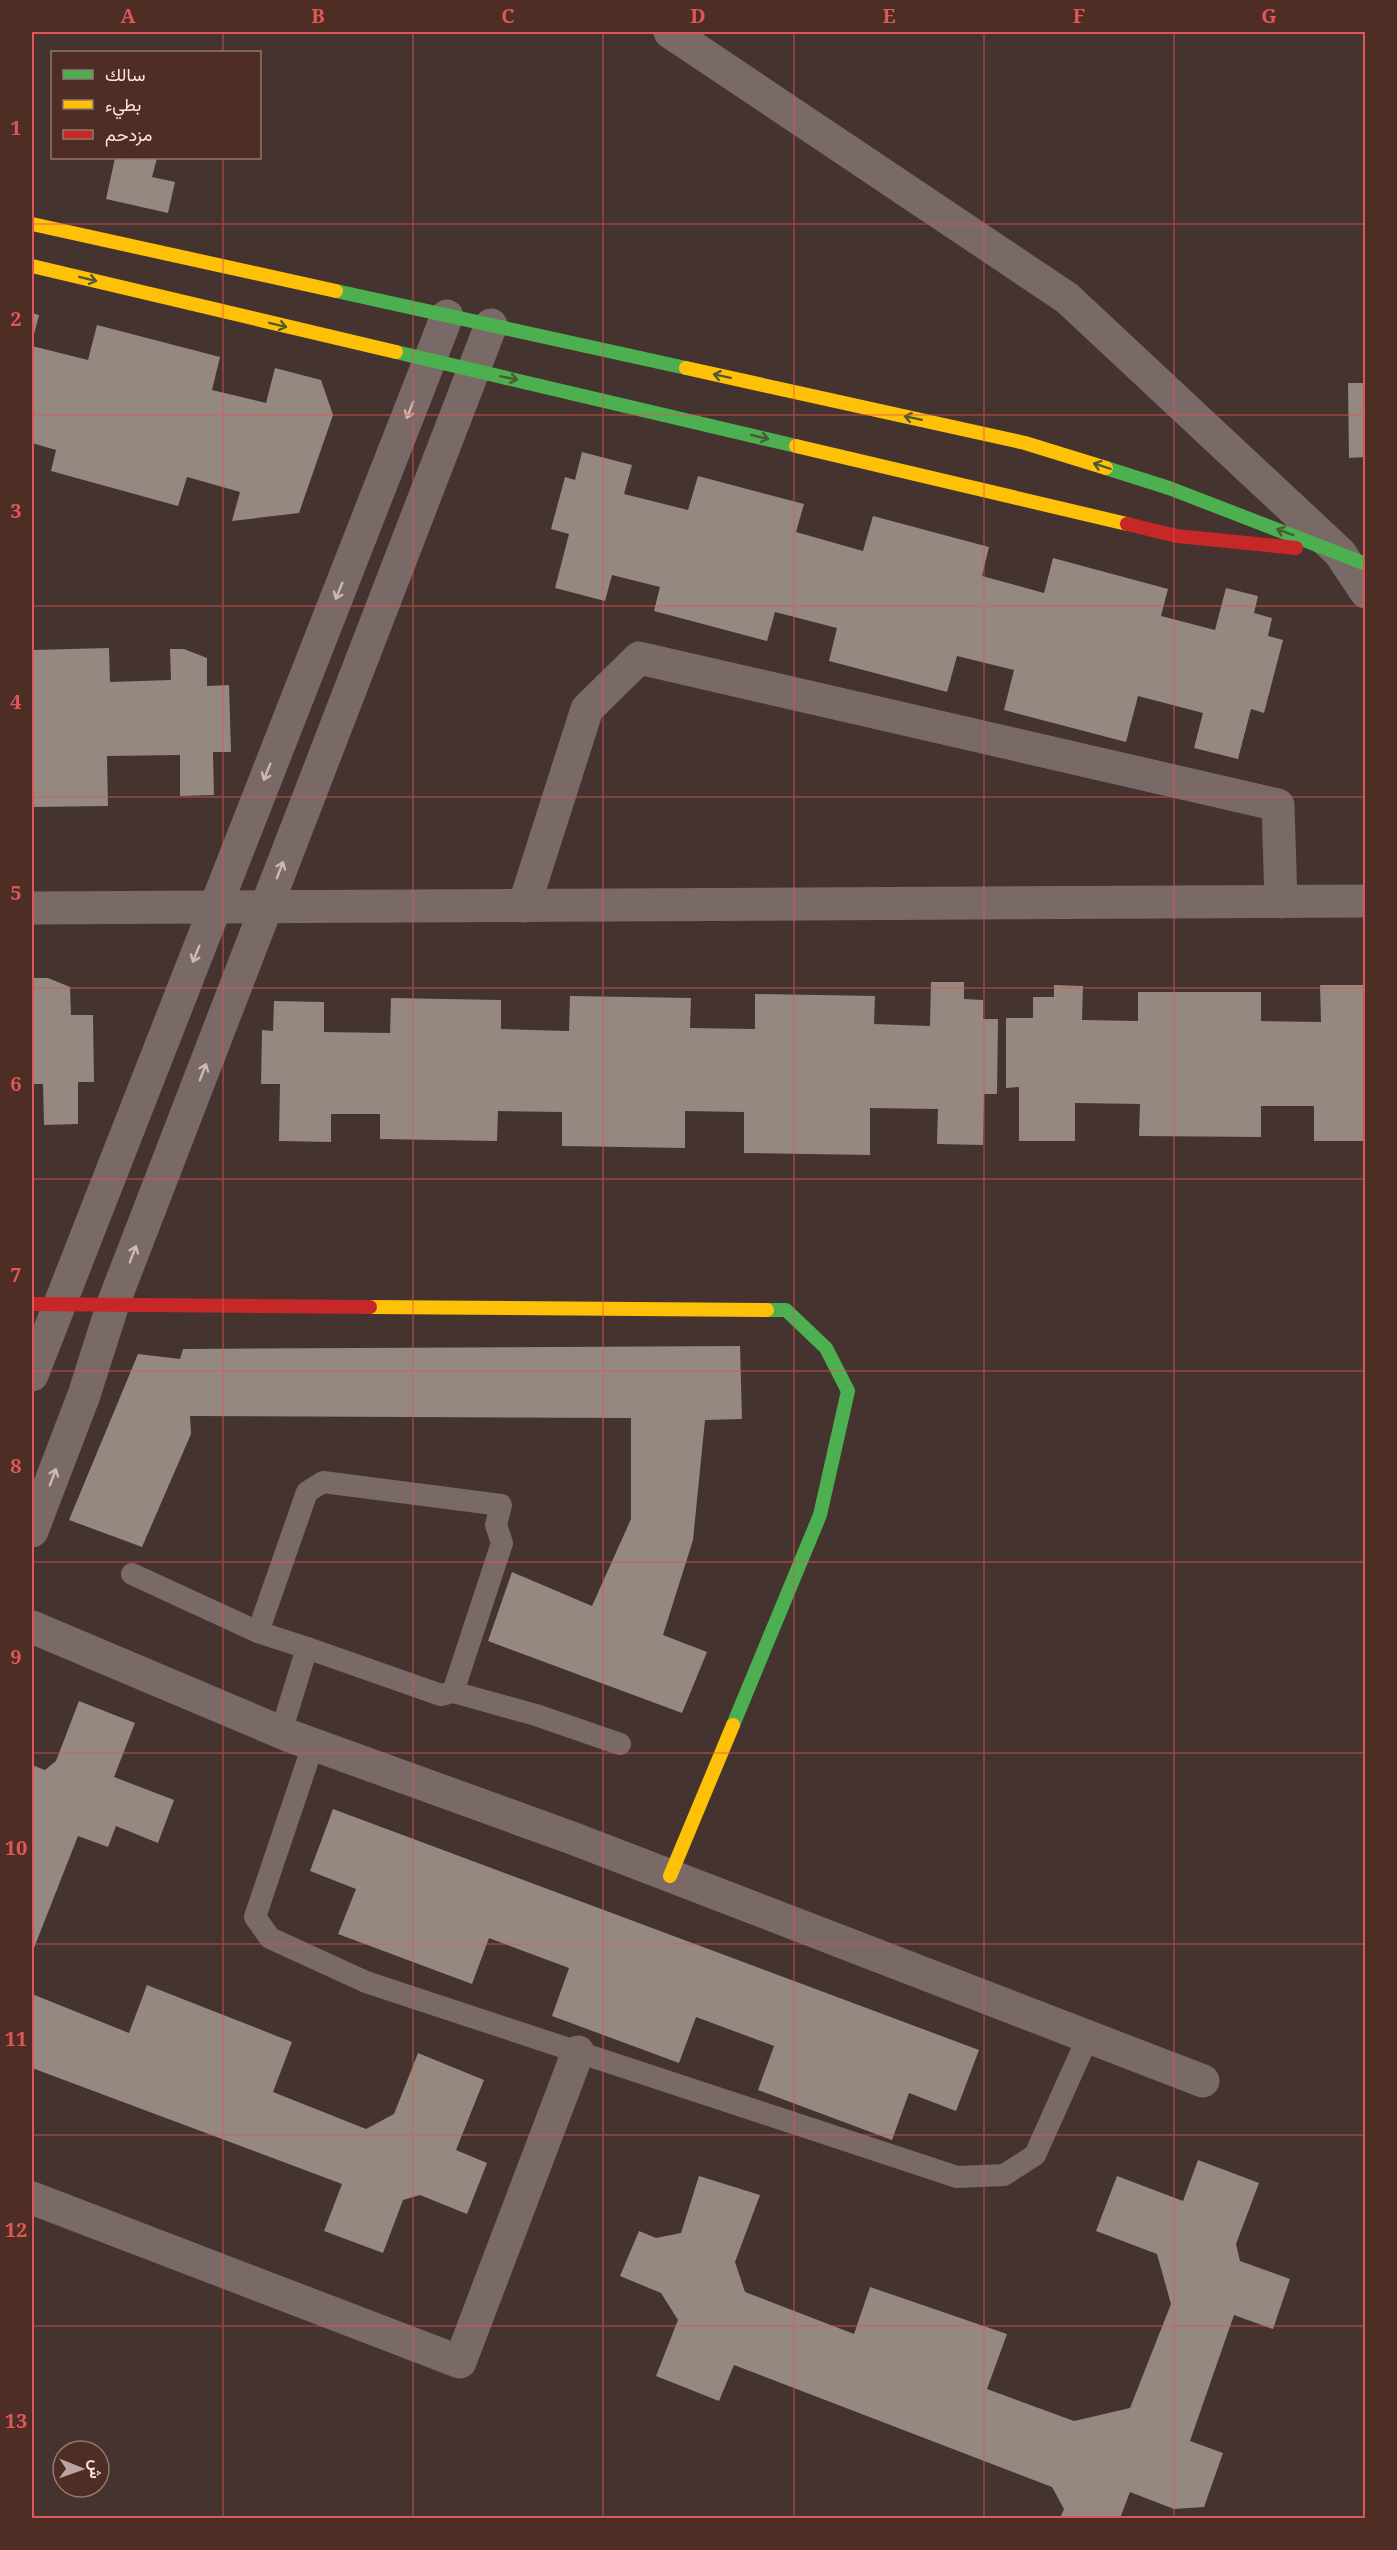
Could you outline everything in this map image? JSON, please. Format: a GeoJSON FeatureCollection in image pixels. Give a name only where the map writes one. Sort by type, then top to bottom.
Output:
{"type":"FeatureCollection","features":[{"type":"Feature","properties":{"kind":"street"},"geometry":{"type":"LineString","coordinates":[[670,32],[1067,298],[1353,558],[1365,592]]}},
{"type":"Feature","properties":{"kind":"street"},"geometry":{"type":"LineString","coordinates":[[32,224],[1025,443],[1169,488],[1353,558]]}},
{"type":"Feature","properties":{"kind":"street"},"geometry":{"type":"LineString","coordinates":[[32,266],[1177,536],[1353,558]]}},
{"type":"Feature","properties":{"kind":"street"},"geometry":{"type":"LineString","coordinates":[[32,1375],[44,1304],[214,906],[447,316]]}},
{"type":"Feature","properties":{"kind":"street"},"geometry":{"type":"LineString","coordinates":[[32,1531],[84,1395],[113,1304],[490,325]]}},
{"type":"Feature","properties":{"kind":"street"},"geometry":{"type":"LineString","coordinates":[[524,906],[587,709],[639,658],[1278,805],[1281,902]]}},
{"type":"Feature","properties":{"kind":"street"},"geometry":{"type":"LineString","coordinates":[[32,908],[1365,901]]}},
{"type":"Feature","properties":{"kind":"street"},"geometry":{"type":"LineString","coordinates":[[44,1304],[786,1310],[826,1348],[848,1391],[820,1515],[670,1876]]}},
{"type":"Feature","properties":{"kind":"street"},"geometry":{"type":"LineString","coordinates":[[32,1627],[313,1745],[572,1838],[1203,2081]]}},
{"type":"Feature","properties":{"kind":"street"},"geometry":{"type":"LineString","coordinates":[[32,2198],[460,2362],[578,2052]]}},
{"type":"Feature","properties":{"kind":"lane"},"geometry":{"type":"LineString","coordinates":[[258,1632],[306,1492],[323,1482],[501,1505],[496,1525],[502,1543],[453,1692]]}},
{"type":"Feature","properties":{"kind":"lane"},"geometry":{"type":"LineString","coordinates":[[132,1574],[258,1632],[441,1695],[453,1692],[536,1715],[620,1744]]}},
{"type":"Feature","properties":{"kind":"lane"},"geometry":{"type":"LineString","coordinates":[[281,1732],[307,1648]]}},
{"type":"Feature","properties":{"kind":"lane"},"geometry":{"type":"LineString","coordinates":[[313,1745],[255,1917],[270,1938],[366,1982],[957,2177],[1004,2175],[1035,2155],[1088,2037]]}},
{"type":"Feature","properties":{"kind":"building"},"geometry":{"type":"Polygon","coordinates":[[[115,159],[157,159],[152,177],[175,182],[168,213],[106,199],[115,159]]]}},
{"type":"Feature","properties":{"kind":"building"},"geometry":{"type":"Polygon","coordinates":[[[32,313],[39,315],[32,342],[32,313]]]}},
{"type":"Feature","properties":{"kind":"building"},"geometry":{"type":"Polygon","coordinates":[[[97,325],[220,357],[212,390],[266,403],[275,368],[321,380],[333,415],[299,513],[232,521],[240,492],[187,477],[178,506],[51,471],[56,450],[32,443],[32,346],[88,360],[97,325]]]}},
{"type":"Feature","properties":{"kind":"building"},"geometry":{"type":"Polygon","coordinates":[[[1348,383],[1366,383],[1366,457],[1349,458],[1348,383]]]}},
{"type":"Feature","properties":{"kind":"building"},"geometry":{"type":"Polygon","coordinates":[[[582,452],[632,465],[624,494],[688,510],[698,476],[804,504],[796,532],[863,551],[873,516],[989,547],[982,576],[1044,593],[1053,558],[1168,589],[1161,616],[1215,630],[1226,588],[1258,596],[1254,613],[1272,618],[1268,636],[1283,640],[1264,713],[1251,709],[1238,759],[1194,748],[1203,713],[1138,696],[1126,742],[1004,710],[1014,670],[957,656],[947,692],[829,661],[837,628],[775,612],[767,641],[654,611],[660,587],[612,575],[605,601],[555,588],[569,534],[551,529],[565,477],[575,480],[582,452]]]}},
{"type":"Feature","properties":{"kind":"building"},"geometry":{"type":"Polygon","coordinates":[[[109,648],[110,682],[171,680],[170,649],[184,649],[207,658],[207,686],[229,685],[231,752],[213,752],[214,795],[180,796],[180,755],[107,756],[108,806],[32,807],[32,650],[109,648]]]}},
{"type":"Feature","properties":{"kind":"building"},"geometry":{"type":"Polygon","coordinates":[[[34,978],[48,978],[70,987],[71,1015],[93,1015],[94,1082],[78,1082],[78,1124],[44,1125],[43,1084],[32,1084],[34,978]]]}},
{"type":"Feature","properties":{"kind":"building"},"geometry":{"type":"Polygon","coordinates":[[[931,982],[964,982],[964,999],[983,1000],[983,1019],[998,1019],[997,1094],[984,1094],[983,1145],[937,1144],[938,1109],[870,1108],[870,1155],[744,1153],[744,1112],[685,1111],[685,1148],[562,1146],[562,1112],[498,1111],[497,1141],[380,1139],[380,1114],[331,1114],[331,1142],[279,1141],[280,1084],[261,1084],[262,1030],[273,1031],[274,1001],[324,1002],[324,1032],[390,1033],[391,998],[501,1000],[501,1029],[569,1031],[570,996],[691,998],[690,1028],[755,1029],[755,994],[875,996],[874,1024],[930,1026],[931,982]]]}},
{"type":"Feature","properties":{"kind":"building"},"geometry":{"type":"Polygon","coordinates":[[[1054,985],[1083,986],[1082,1020],[1138,1021],[1138,992],[1261,992],[1261,1021],[1321,1022],[1320,985],[1366,985],[1366,1141],[1314,1141],[1314,1106],[1261,1106],[1261,1137],[1139,1136],[1140,1104],[1075,1103],[1075,1141],[1019,1141],[1019,1087],[1006,1088],[1006,1018],[1033,1018],[1033,997],[1054,997],[1054,985]]]}},
{"type":"Feature","properties":{"kind":"building"},"geometry":{"type":"Polygon","coordinates":[[[740,1346],[742,1419],[705,1420],[693,1540],[663,1635],[707,1652],[682,1713],[488,1641],[512,1572],[592,1606],[631,1519],[631,1418],[190,1416],[191,1434],[142,1547],[69,1520],[138,1354],[180,1359],[183,1349],[740,1346]]]}},
{"type":"Feature","properties":{"kind":"building"},"geometry":{"type":"Polygon","coordinates":[[[79,1701],[135,1723],[114,1777],[174,1800],[158,1843],[116,1826],[108,1847],[78,1836],[32,1953],[32,1765],[45,1770],[56,1761],[79,1701]]]}},
{"type":"Feature","properties":{"kind":"building"},"geometry":{"type":"Polygon","coordinates":[[[333,1809],[979,2050],[956,2111],[909,2093],[892,2140],[758,2090],[774,2046],[696,2017],[679,2063],[552,2016],[569,1968],[489,1938],[472,1984],[338,1934],[356,1889],[310,1871],[333,1809]]]}},
{"type":"Feature","properties":{"kind":"building"},"geometry":{"type":"Polygon","coordinates":[[[147,1985],[292,2042],[273,2092],[366,2129],[394,2114],[418,2053],[484,2080],[456,2150],[487,2163],[467,2214],[420,2195],[403,2200],[383,2253],[324,2231],[342,2184],[32,2068],[32,1994],[129,2033],[147,1985]]]}},
{"type":"Feature","properties":{"kind":"building"},"geometry":{"type":"Polygon","coordinates":[[[1198,2160],[1259,2183],[1236,2244],[1240,2261],[1290,2279],[1273,2329],[1234,2315],[1190,2441],[1223,2453],[1204,2507],[1174,2509],[1130,2492],[1120,2518],[1060,2518],[1064,2509],[1052,2487],[734,2365],[719,2401],[656,2376],[678,2320],[661,2293],[620,2276],[639,2231],[656,2238],[681,2233],[699,2176],[760,2195],[735,2262],[745,2292],[854,2334],[870,2287],[1007,2334],[987,2389],[1074,2421],[1130,2408],[1171,2304],[1157,2254],[1096,2231],[1117,2176],[1183,2201],[1198,2160]]]}},
{"type":"Feature","properties":{"kind":"traffic: fast"},"geometry":{"type":"LineString","coordinates":[[336,291],[686,368]]}},
{"type":"Feature","properties":{"kind":"traffic: fast"},"geometry":{"type":"LineString","coordinates":[[396,352],[796,446]]}},
{"type":"Feature","properties":{"kind":"traffic: fast"},"geometry":{"type":"LineString","coordinates":[[1106,468],[1169,488],[1366,564]]}},
{"type":"Feature","properties":{"kind":"traffic: fast"},"geometry":{"type":"LineString","coordinates":[[733,1725],[820,1515],[848,1391],[826,1348],[786,1310],[767,1310]]}},
{"type":"Feature","properties":{"kind":"traffic: slow"},"geometry":{"type":"LineString","coordinates":[[32,224],[336,291]]}},
{"type":"Feature","properties":{"kind":"traffic: slow"},"geometry":{"type":"LineString","coordinates":[[32,266],[396,352]]}},
{"type":"Feature","properties":{"kind":"traffic: slow"},"geometry":{"type":"LineString","coordinates":[[686,368],[1025,443],[1106,468]]}},
{"type":"Feature","properties":{"kind":"traffic: slow"},"geometry":{"type":"LineString","coordinates":[[796,446],[1127,524]]}},
{"type":"Feature","properties":{"kind":"traffic: slow"},"geometry":{"type":"LineString","coordinates":[[370,1307],[767,1310]]}},
{"type":"Feature","properties":{"kind":"traffic: slow"},"geometry":{"type":"LineString","coordinates":[[670,1876],[733,1725]]}},
{"type":"Feature","properties":{"kind":"traffic: jam"},"geometry":{"type":"LineString","coordinates":[[1127,524],[1177,536],[1296,548]]}},
{"type":"Feature","properties":{"kind":"traffic: jam"},"geometry":{"type":"LineString","coordinates":[[32,1304],[370,1307]]}}]}
